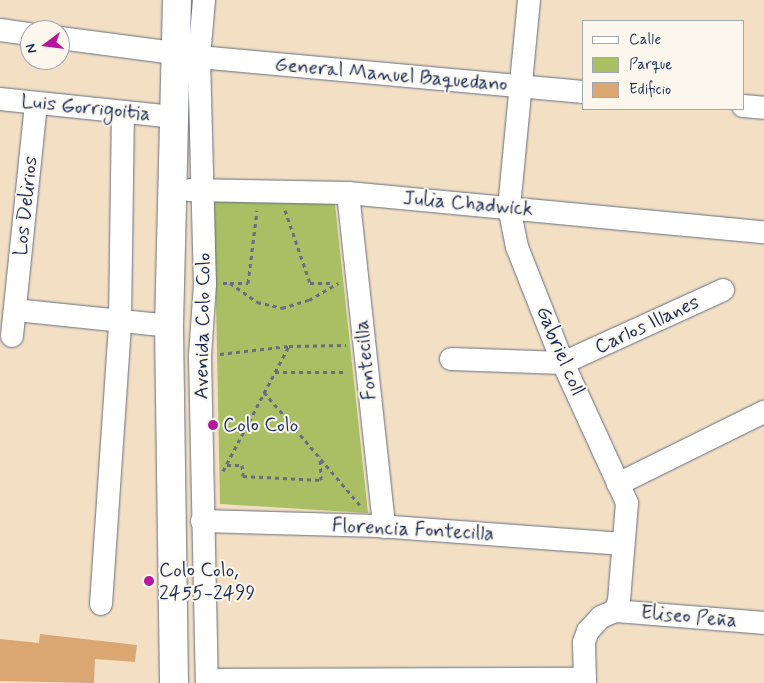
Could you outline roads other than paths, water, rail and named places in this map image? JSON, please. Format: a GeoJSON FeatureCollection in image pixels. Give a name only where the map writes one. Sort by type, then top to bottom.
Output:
{"type":"FeatureCollection","features":[{"type":"Feature","properties":{"kind":"main road","name":"Avenida Colo Colo"},"geometry":{"type":"LineString","coordinates":[[174,683],[169,326],[171,192],[173,117],[187,55],[177,0]]}},
{"type":"Feature","properties":{"kind":"street","name":"Avenida Colo Colo"},"geometry":{"type":"LineString","coordinates":[[204,0],[187,55],[204,188],[205,284],[200,356],[202,521],[207,682]]}},
{"type":"Feature","properties":{"kind":"street","name":"Gabriel coll"},"geometry":{"type":"LineString","coordinates":[[529,0],[509,208],[517,247],[563,363],[627,504],[620,594],[615,611]]}},
{"type":"Feature","properties":{"kind":"street"},"geometry":{"type":"LineString","coordinates":[[0,30],[20,33]]}},
{"type":"Feature","properties":{"kind":"street","name":"General Manuel Baquedano"},"geometry":{"type":"LineString","coordinates":[[70,39],[187,55],[582,92]]}},
{"type":"Feature","properties":{"kind":"street","name":"Luis Gorrigoitia"},"geometry":{"type":"LineString","coordinates":[[0,99],[173,117]]}},
{"type":"Feature","properties":{"kind":"street","name":"Los Delirios"},"geometry":{"type":"LineString","coordinates":[[12,336],[36,102]]}},
{"type":"Feature","properties":{"kind":"street"},"geometry":{"type":"LineString","coordinates":[[744,106],[764,108]]}},
{"type":"Feature","properties":{"kind":"street"},"geometry":{"type":"LineString","coordinates":[[101,604],[120,323],[123,112]]}},
{"type":"Feature","properties":{"kind":"street","name":"Julia Chadwick"},"geometry":{"type":"LineString","coordinates":[[171,192],[204,188],[348,193],[764,232]]}},
{"type":"Feature","properties":{"kind":"street","name":"Fontecilla"},"geometry":{"type":"LineString","coordinates":[[348,193],[381,527]]}},
{"type":"Feature","properties":{"kind":"street","name":"Carlos Illanes"},"geometry":{"type":"LineString","coordinates":[[451,359],[563,363],[723,290]]}},
{"type":"Feature","properties":{"kind":"street"},"geometry":{"type":"LineString","coordinates":[[15,310],[120,323],[169,326]]}},
{"type":"Feature","properties":{"kind":"street"},"geometry":{"type":"LineString","coordinates":[[618,484],[764,412]]}},
{"type":"Feature","properties":{"kind":"street"},"geometry":{"type":"LineString","coordinates":[[173,539],[202,521]]}},
{"type":"Feature","properties":{"kind":"street","name":"Florencia Fontecilla"},"geometry":{"type":"LineString","coordinates":[[202,521],[381,527],[624,544]]}},
{"type":"Feature","properties":{"kind":"street"},"geometry":{"type":"LineString","coordinates":[[207,682],[585,681],[584,642],[588,631],[602,618],[615,611]]}},
{"type":"Feature","properties":{"kind":"street","name":"Eliseo Peña"},"geometry":{"type":"LineString","coordinates":[[615,611],[764,623]]}},
{"type":"Feature","properties":{"kind":"place","name":"Colo Colo"},"geometry":{"type":"Point","coordinates":[213,425]}},
{"type":"Feature","properties":{"kind":"place","name":"Colo Colo, 2455-2499"},"geometry":{"type":"Point","coordinates":[149,581]}}]}
